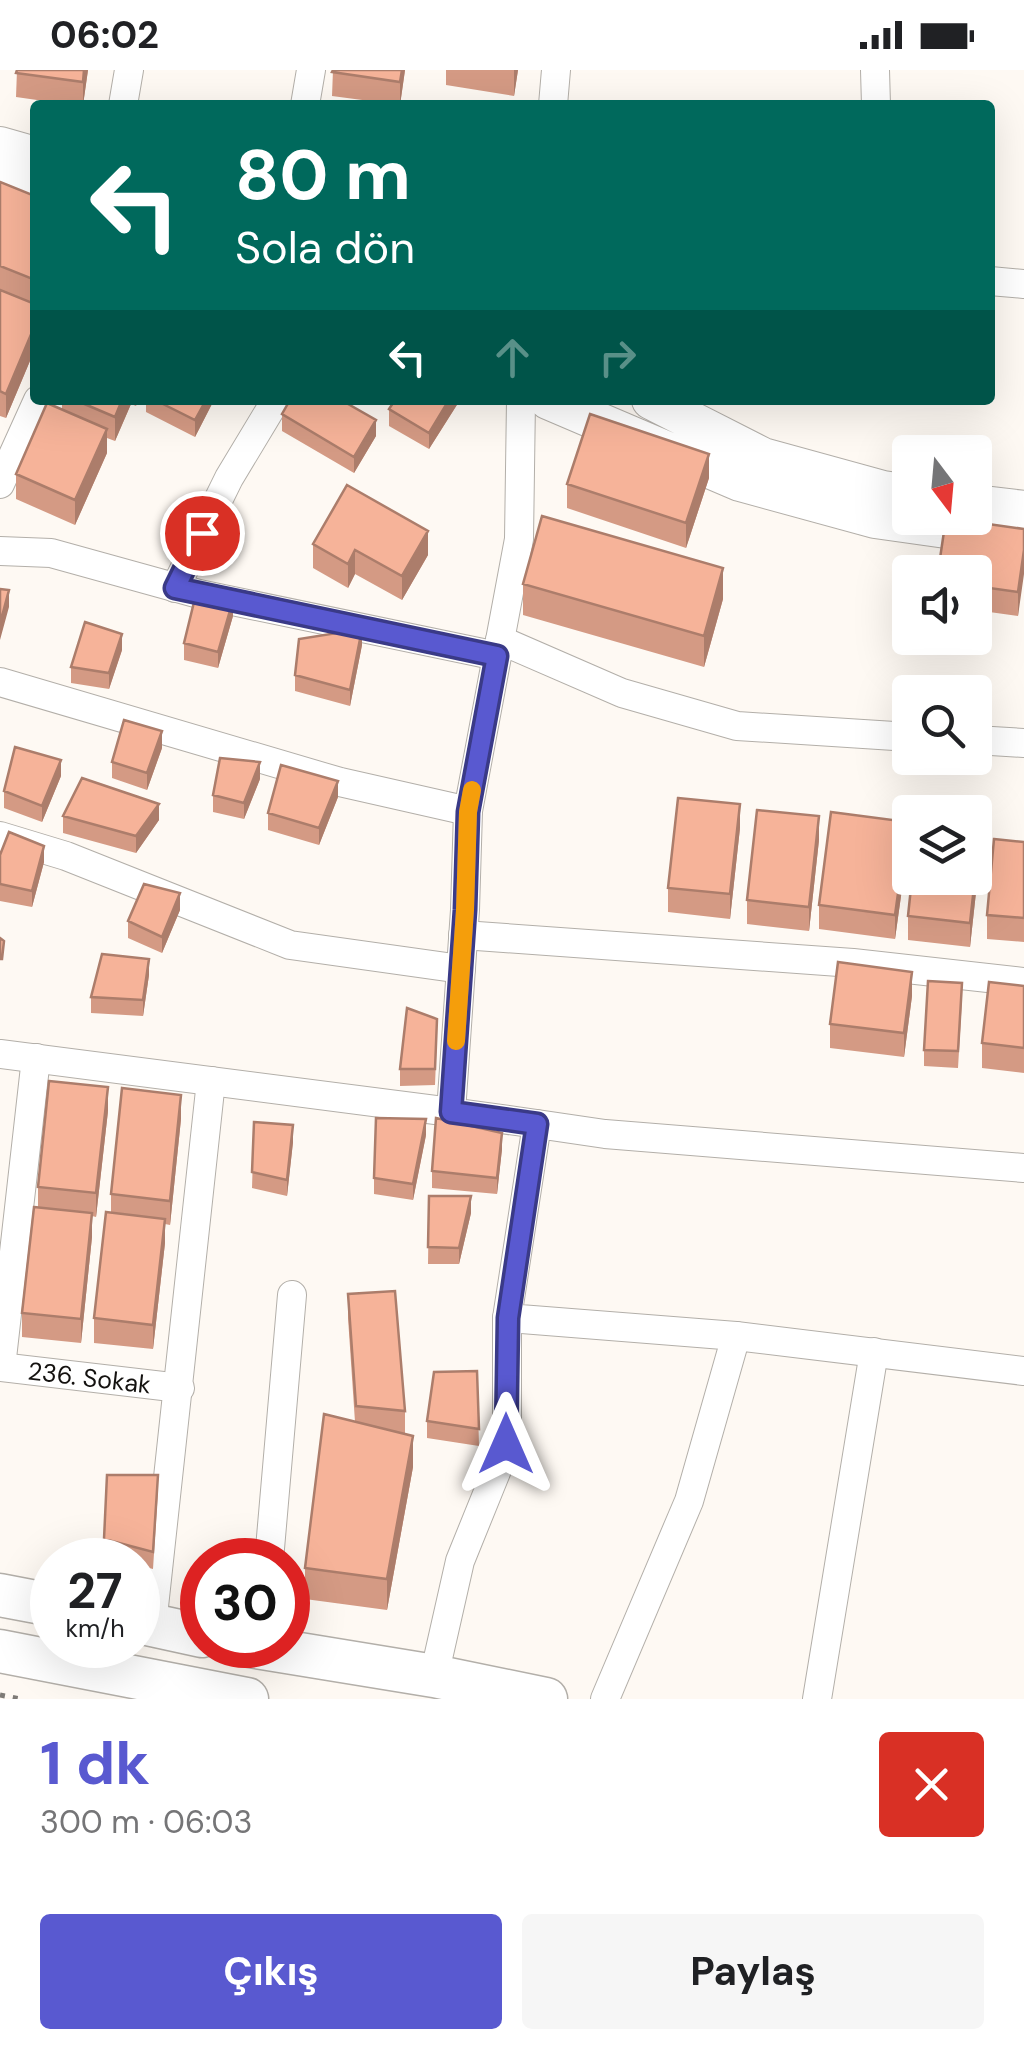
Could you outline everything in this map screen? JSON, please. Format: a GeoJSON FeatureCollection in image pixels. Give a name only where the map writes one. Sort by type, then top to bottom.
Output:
{"type":"FeatureCollection","features":[{"type":"Feature","properties":{"kind":"main road"},"geometry":{"type":"LineString","coordinates":[[0,146],[30,155]]}},
{"type":"Feature","properties":{"kind":"main road"},"geometry":{"type":"LineString","coordinates":[[0,174],[30,184]]}},
{"type":"Feature","properties":{"kind":"main road"},"geometry":{"type":"LineString","coordinates":[[560,405],[740,482],[875,518],[1024,540]]}},
{"type":"Feature","properties":{"kind":"main road"},"geometry":{"type":"LineString","coordinates":[[661,405],[764,457],[892,491]]}},
{"type":"Feature","properties":{"kind":"main road"},"geometry":{"type":"LineString","coordinates":[[992,506],[1024,510]]}},
{"type":"Feature","properties":{"kind":"main road"},"geometry":{"type":"LineString","coordinates":[[0,1595],[30,1601]]}},
{"type":"Feature","properties":{"kind":"main road"},"geometry":{"type":"LineString","coordinates":[[0,1651],[248,1699]]}},
{"type":"Feature","properties":{"kind":"main road"},"geometry":{"type":"LineString","coordinates":[[310,1655],[546,1699]]}},
{"type":"Feature","properties":{"kind":"street"},"geometry":{"type":"LineString","coordinates":[[124,100],[129,70]]}},
{"type":"Feature","properties":{"kind":"street"},"geometry":{"type":"LineString","coordinates":[[306,100],[311,70]]}},
{"type":"Feature","properties":{"kind":"street"},"geometry":{"type":"LineString","coordinates":[[554,100],[556,70]]}},
{"type":"Feature","properties":{"kind":"street"},"geometry":{"type":"LineString","coordinates":[[875,70],[876,100]]}},
{"type":"Feature","properties":{"kind":"street"},"geometry":{"type":"LineString","coordinates":[[995,281],[1024,284]]}},
{"type":"Feature","properties":{"kind":"street"},"geometry":{"type":"LineString","coordinates":[[0,484],[36,405]]}},
{"type":"Feature","properties":{"kind":"street"},"geometry":{"type":"LineString","coordinates":[[175,588],[229,478],[273,405]]}},
{"type":"Feature","properties":{"kind":"street"},"geometry":{"type":"LineString","coordinates":[[451,1112],[468,812],[519,539],[521,405]]}},
{"type":"Feature","properties":{"kind":"street"},"geometry":{"type":"LineString","coordinates":[[0,551],[51,553],[175,588],[498,648],[622,693],[737,726],[892,736]]}},
{"type":"Feature","properties":{"kind":"street"},"geometry":{"type":"LineString","coordinates":[[0,682],[252,758],[468,812]]}},
{"type":"Feature","properties":{"kind":"street"},"geometry":{"type":"LineString","coordinates":[[992,741],[1024,743]]}},
{"type":"Feature","properties":{"kind":"street"},"geometry":{"type":"LineString","coordinates":[[0,836],[66,856],[290,945],[461,969]]}},
{"type":"Feature","properties":{"kind":"street"},"geometry":{"type":"LineString","coordinates":[[463,935],[853,963],[1024,982]]}},
{"type":"Feature","properties":{"kind":"street"},"geometry":{"type":"LineString","coordinates":[[0,1054],[605,1134],[1024,1168]]}},
{"type":"Feature","properties":{"kind":"street"},"geometry":{"type":"LineString","coordinates":[[1,1367],[36,1058]]}},
{"type":"Feature","properties":{"kind":"street"},"geometry":{"type":"LineString","coordinates":[[158,1538],[180,1388],[211,1081]]}},
{"type":"Feature","properties":{"kind":"street"},"geometry":{"type":"LineString","coordinates":[[434,1676],[460,1560],[506,1444],[508,1318],[537,1124]]}},
{"type":"Feature","properties":{"kind":"street"},"geometry":{"type":"LineString","coordinates":[[271,1538],[292,1295]]}},
{"type":"Feature","properties":{"kind":"street"},"geometry":{"type":"LineString","coordinates":[[508,1318],[736,1336],[1024,1370]]}},
{"type":"Feature","properties":{"kind":"street"},"geometry":{"type":"LineString","coordinates":[[605,1699],[689,1501],[736,1336]]}},
{"type":"Feature","properties":{"kind":"street"},"geometry":{"type":"LineString","coordinates":[[817,1699],[874,1352]]}},
{"type":"Feature","properties":{"kind":"street","name":"236. Sokak"},"geometry":{"type":"LineString","coordinates":[[1,1367],[180,1388]]}},
{"type":"Feature","properties":{"kind":"path"},"geometry":{"type":"LineString","coordinates":[[0,1695],[20,1699]]}},
{"type":"Feature","properties":{"kind":"building"},"geometry":{"type":"Polygon","coordinates":[[[84,70],[83,82],[16,73],[84,70]]]}},
{"type":"Feature","properties":{"kind":"building"},"geometry":{"type":"Polygon","coordinates":[[[333,70],[402,70],[400,82],[333,70]]]}},
{"type":"Feature","properties":{"kind":"building"},"geometry":{"type":"Polygon","coordinates":[[[0,182],[30,194],[30,278],[0,266],[0,182]]]}},
{"type":"Feature","properties":{"kind":"building"},"geometry":{"type":"Polygon","coordinates":[[[0,290],[30,302],[30,337],[6,394],[0,391],[0,290]]]}},
{"type":"Feature","properties":{"kind":"building"},"geometry":{"type":"Polygon","coordinates":[[[46,405],[107,429],[75,500],[16,474],[46,405]]]}},
{"type":"Feature","properties":{"kind":"building"},"geometry":{"type":"Polygon","coordinates":[[[87,405],[120,405],[115,417],[87,405]]]}},
{"type":"Feature","properties":{"kind":"building"},"geometry":{"type":"Polygon","coordinates":[[[165,405],[203,405],[195,420],[165,405]]]}},
{"type":"Feature","properties":{"kind":"building"},"geometry":{"type":"Polygon","coordinates":[[[287,405],[350,405],[376,420],[354,457],[282,414],[287,405]]]}},
{"type":"Feature","properties":{"kind":"building"},"geometry":{"type":"Polygon","coordinates":[[[392,405],[446,405],[429,433],[389,409],[392,405]]]}},
{"type":"Feature","properties":{"kind":"building"},"geometry":{"type":"Polygon","coordinates":[[[590,414],[709,454],[686,523],[567,484],[590,414]]]}},
{"type":"Feature","properties":{"kind":"building"},"geometry":{"type":"Polygon","coordinates":[[[347,485],[428,531],[402,576],[355,550],[348,564],[313,544],[347,485]]]}},
{"type":"Feature","properties":{"kind":"building"},"geometry":{"type":"Polygon","coordinates":[[[542,516],[723,568],[704,636],[523,584],[542,516]]]}},
{"type":"Feature","properties":{"kind":"building"},"geometry":{"type":"Polygon","coordinates":[[[992,524],[1024,529],[1018,592],[992,588],[992,555],[941,555],[943,535],[992,535],[992,524]]]}},
{"type":"Feature","properties":{"kind":"building"},"geometry":{"type":"Polygon","coordinates":[[[0,589],[9,590],[0,624],[0,589]]]}},
{"type":"Feature","properties":{"kind":"building"},"geometry":{"type":"Polygon","coordinates":[[[196,594],[233,600],[218,652],[184,643],[196,594]]]}},
{"type":"Feature","properties":{"kind":"building"},"geometry":{"type":"Polygon","coordinates":[[[85,622],[122,634],[109,673],[71,667],[85,622]]]}},
{"type":"Feature","properties":{"kind":"building"},"geometry":{"type":"Polygon","coordinates":[[[362,629],[350,690],[295,675],[299,639],[362,629]]]}},
{"type":"Feature","properties":{"kind":"building"},"geometry":{"type":"Polygon","coordinates":[[[124,720],[162,731],[147,773],[112,762],[124,720]]]}},
{"type":"Feature","properties":{"kind":"building"},"geometry":{"type":"Polygon","coordinates":[[[15,747],[61,760],[42,806],[4,791],[15,747]]]}},
{"type":"Feature","properties":{"kind":"building"},"geometry":{"type":"Polygon","coordinates":[[[220,758],[260,762],[244,803],[213,795],[220,758]]]}},
{"type":"Feature","properties":{"kind":"building"},"geometry":{"type":"Polygon","coordinates":[[[281,765],[338,781],[319,828],[268,813],[281,765]]]}},
{"type":"Feature","properties":{"kind":"building"},"geometry":{"type":"Polygon","coordinates":[[[82,778],[159,804],[136,836],[63,816],[82,778]]]}},
{"type":"Feature","properties":{"kind":"building"},"geometry":{"type":"Polygon","coordinates":[[[678,798],[740,804],[730,894],[668,888],[678,798]]]}},
{"type":"Feature","properties":{"kind":"building"},"geometry":{"type":"Polygon","coordinates":[[[757,810],[819,816],[809,907],[747,900],[757,810]]]}},
{"type":"Feature","properties":{"kind":"building"},"geometry":{"type":"Polygon","coordinates":[[[831,812],[892,820],[892,895],[898,895],[895,915],[819,905],[831,812]]]}},
{"type":"Feature","properties":{"kind":"building"},"geometry":{"type":"Polygon","coordinates":[[[9,832],[44,846],[32,891],[0,884],[0,855],[9,832]]]}},
{"type":"Feature","properties":{"kind":"building"},"geometry":{"type":"Polygon","coordinates":[[[994,839],[1024,842],[1024,918],[987,915],[989,895],[992,895],[994,839]]]}},
{"type":"Feature","properties":{"kind":"building"},"geometry":{"type":"Polygon","coordinates":[[[144,884],[180,893],[162,937],[128,921],[144,884]]]}},
{"type":"Feature","properties":{"kind":"building"},"geometry":{"type":"Polygon","coordinates":[[[910,895],[973,895],[970,923],[908,916],[910,895]]]}},
{"type":"Feature","properties":{"kind":"building"},"geometry":{"type":"Polygon","coordinates":[[[102,954],[149,959],[143,1000],[91,997],[102,954]]]}},
{"type":"Feature","properties":{"kind":"building"},"geometry":{"type":"Polygon","coordinates":[[[838,962],[912,972],[904,1033],[830,1024],[838,962]]]}},
{"type":"Feature","properties":{"kind":"building"},"geometry":{"type":"Polygon","coordinates":[[[928,981],[962,983],[958,1051],[924,1050],[928,981]]]}},
{"type":"Feature","properties":{"kind":"building"},"geometry":{"type":"Polygon","coordinates":[[[989,982],[1024,986],[1024,1048],[982,1043],[989,982]]]}},
{"type":"Feature","properties":{"kind":"building"},"geometry":{"type":"Polygon","coordinates":[[[407,1008],[437,1019],[435,1069],[400,1069],[407,1008]]]}},
{"type":"Feature","properties":{"kind":"building"},"geometry":{"type":"Polygon","coordinates":[[[49,1081],[108,1087],[96,1193],[38,1187],[49,1081]]]}},
{"type":"Feature","properties":{"kind":"building"},"geometry":{"type":"Polygon","coordinates":[[[122,1088],[181,1095],[170,1201],[111,1194],[122,1088]]]}},
{"type":"Feature","properties":{"kind":"building"},"geometry":{"type":"Polygon","coordinates":[[[376,1118],[426,1119],[413,1184],[374,1178],[376,1118]]]}},
{"type":"Feature","properties":{"kind":"building"},"geometry":{"type":"Polygon","coordinates":[[[436,1118],[502,1133],[497,1178],[432,1171],[436,1118]]]}},
{"type":"Feature","properties":{"kind":"building"},"geometry":{"type":"Polygon","coordinates":[[[254,1122],[293,1125],[287,1180],[252,1172],[254,1122]]]}},
{"type":"Feature","properties":{"kind":"building"},"geometry":{"type":"Polygon","coordinates":[[[429,1196],[471,1196],[459,1248],[428,1247],[429,1196]]]}},
{"type":"Feature","properties":{"kind":"building"},"geometry":{"type":"Polygon","coordinates":[[[34,1207],[92,1213],[81,1319],[22,1313],[34,1207]]]}},
{"type":"Feature","properties":{"kind":"building"},"geometry":{"type":"Polygon","coordinates":[[[106,1212],[165,1219],[153,1325],[94,1318],[106,1212]]]}},
{"type":"Feature","properties":{"kind":"building"},"geometry":{"type":"Polygon","coordinates":[[[395,1291],[405,1411],[356,1406],[348,1294],[395,1291]]]}},
{"type":"Feature","properties":{"kind":"building"},"geometry":{"type":"Polygon","coordinates":[[[477,1371],[479,1429],[427,1421],[434,1372],[477,1371]]]}},
{"type":"Feature","properties":{"kind":"building"},"geometry":{"type":"Polygon","coordinates":[[[324,1414],[413,1436],[387,1579],[310,1569],[309,1538],[324,1414]]]}},
{"type":"Feature","properties":{"kind":"building"},"geometry":{"type":"Polygon","coordinates":[[[107,1475],[158,1475],[154,1538],[104,1538],[107,1475]]]}},
{"type":"Feature","properties":{"kind":"slow traffic"},"geometry":{"type":"LineString","coordinates":[[456,1041],[472,790]]}},
{"type":"Feature","properties":{"kind":"route"},"geometry":{"type":"LineString","coordinates":[[202,533],[175,588],[497,656],[468,812],[451,1112],[537,1124],[508,1318],[506,1444]]}}]}
